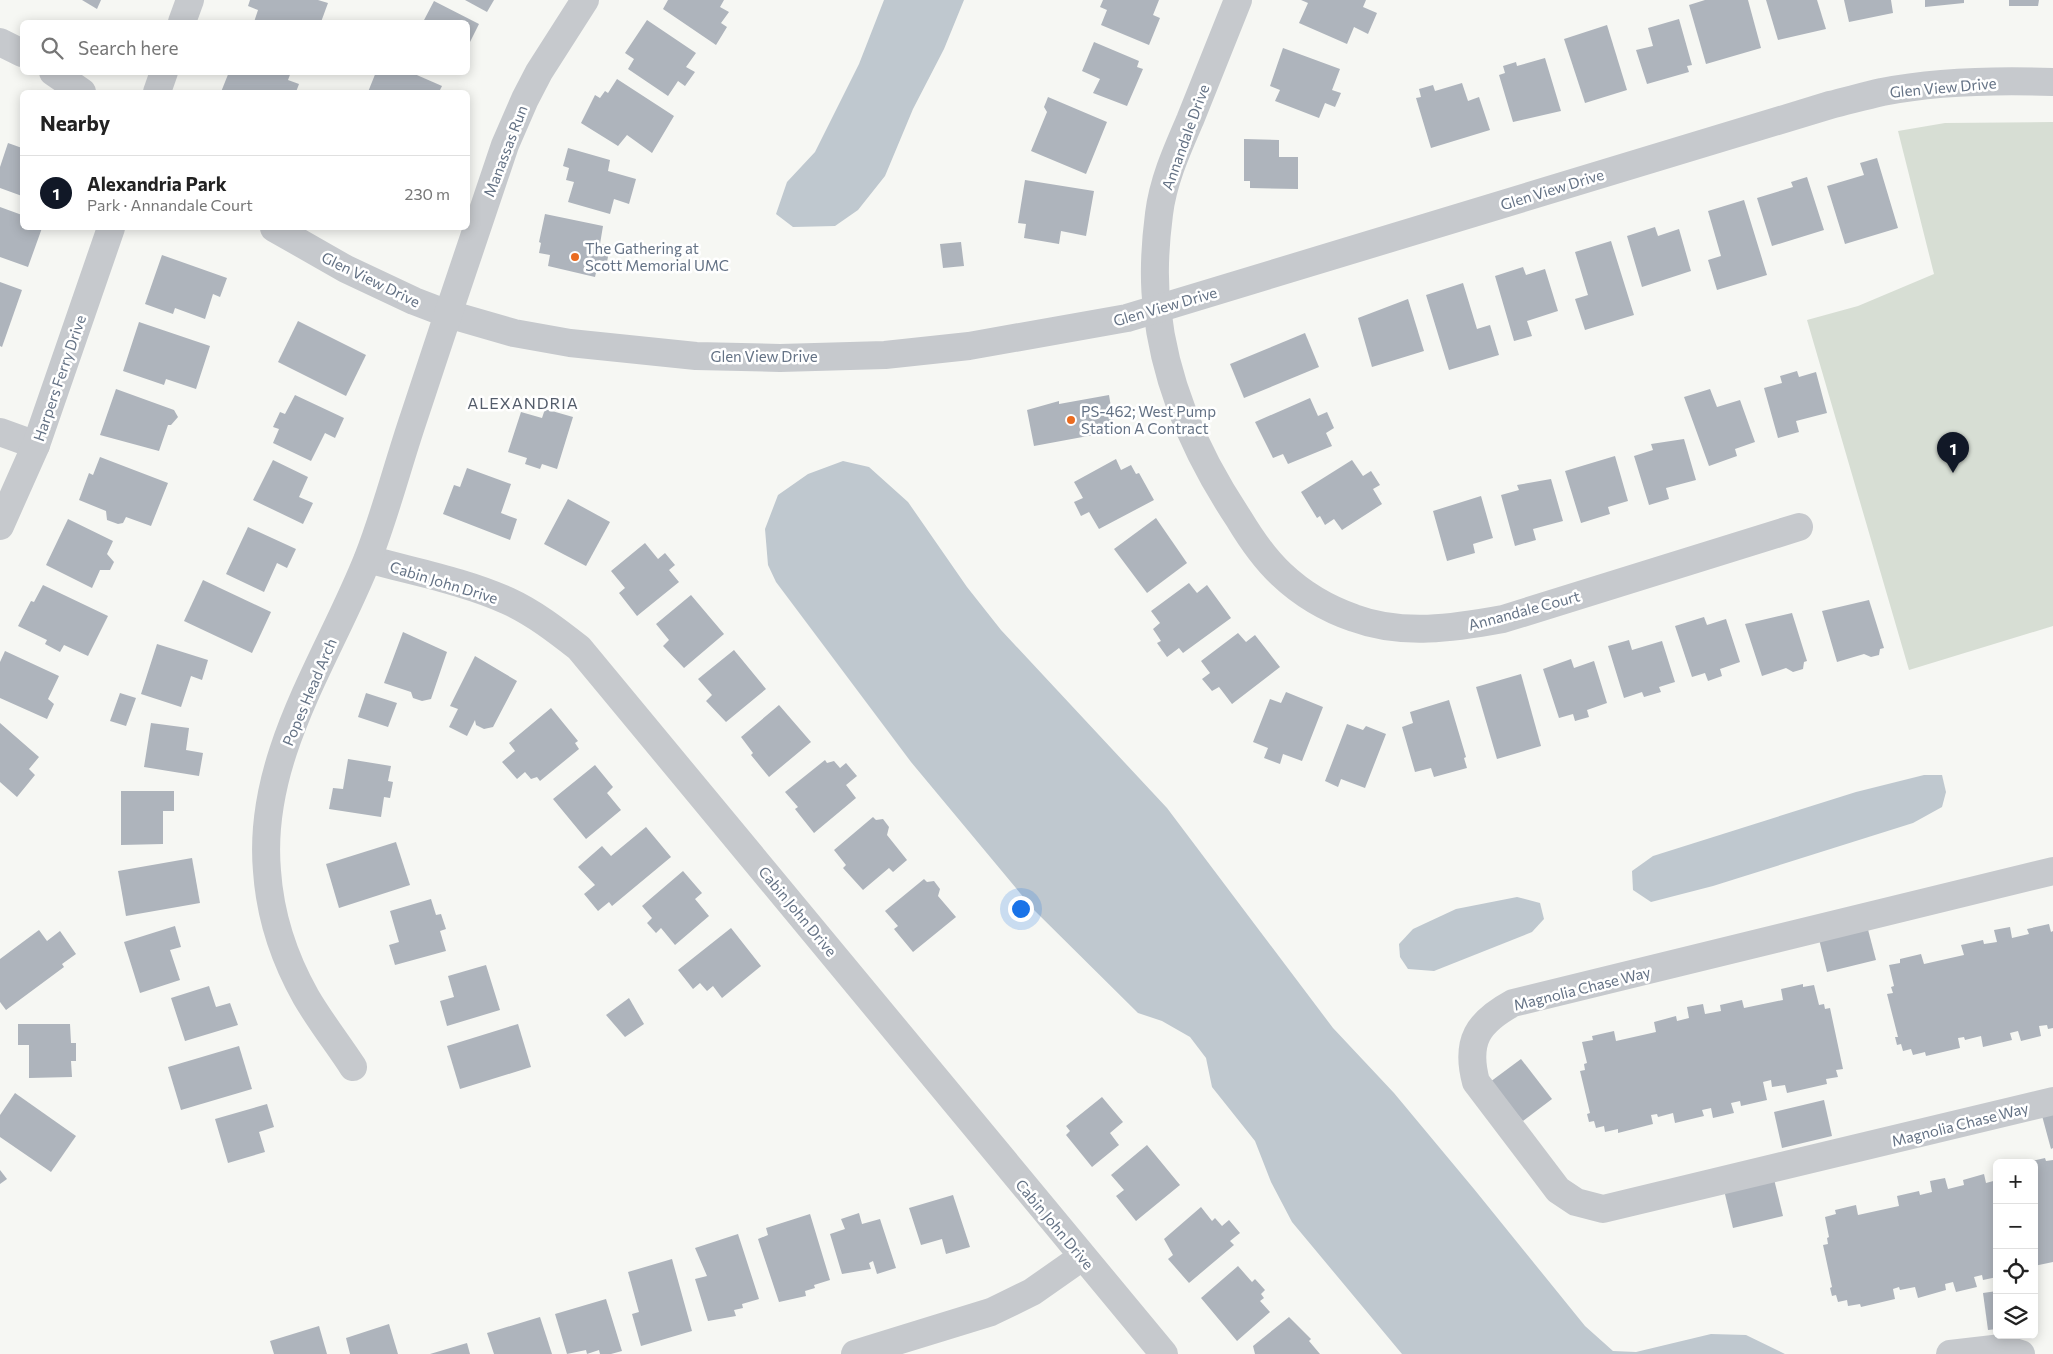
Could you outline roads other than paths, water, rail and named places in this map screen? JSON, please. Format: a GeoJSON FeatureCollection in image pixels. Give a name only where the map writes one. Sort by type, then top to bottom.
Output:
{"type":"FeatureCollection","features":[{"type":"Feature","properties":{"kind":"street"},"geometry":{"type":"LineString","coordinates":[[183,20],[190,0]]}},
{"type":"Feature","properties":{"kind":"street","name":"Manassas Run"},"geometry":{"type":"LineString","coordinates":[[448,314],[505,145],[525,99],[539,72],[585,0]]}},
{"type":"Feature","properties":{"kind":"street","name":"Annandale Drive"},"geometry":{"type":"LineString","coordinates":[[1157,310],[1155,255],[1159,212],[1169,171],[1238,0]]}},
{"type":"Feature","properties":{"kind":"street"},"geometry":{"type":"LineString","coordinates":[[0,42],[20,52]]}},
{"type":"Feature","properties":{"kind":"street"},"geometry":{"type":"LineString","coordinates":[[57,75],[79,90]]}},
{"type":"Feature","properties":{"kind":"street"},"geometry":{"type":"LineString","coordinates":[[158,90],[163,75]]}},
{"type":"Feature","properties":{"kind":"street","name":"Glen View Drive"},"geometry":{"type":"LineString","coordinates":[[277,230],[346,270],[414,301],[448,314],[514,333],[570,343],[696,356],[780,358],[885,354],[968,346],[1127,318],[1830,105],[1882,92],[1950,83],[2017,80],[2053,82]]}},
{"type":"Feature","properties":{"kind":"street","name":"Harpers Ferry Drive"},"geometry":{"type":"LineString","coordinates":[[0,526],[36,445],[111,230]]}},
{"type":"Feature","properties":{"kind":"street","name":"Annandale Court"},"geometry":{"type":"LineString","coordinates":[[1157,310],[1167,363],[1181,408],[1204,462],[1221,493],[1260,552],[1281,574],[1312,598],[1354,618],[1385,626],[1412,629],[1458,628],[1503,619],[1799,527]]}},
{"type":"Feature","properties":{"kind":"street","name":"Popes Head Arch"},"geometry":{"type":"LineString","coordinates":[[353,1067],[306,998],[283,949],[273,915],[266,870],[266,834],[271,798],[280,758],[301,706],[368,559],[448,314]]}},
{"type":"Feature","properties":{"kind":"street"},"geometry":{"type":"LineString","coordinates":[[0,432],[36,445]]}},
{"type":"Feature","properties":{"kind":"street","name":"Cabin John Drive"},"geometry":{"type":"LineString","coordinates":[[368,559],[473,588],[508,601],[549,624],[579,648],[1164,1354]]}},
{"type":"Feature","properties":{"kind":"street","name":"Magnolia Chase Way"},"geometry":{"type":"LineString","coordinates":[[2053,871],[1513,1003],[1494,1013],[1484,1023],[1473,1045],[1472,1066],[1476,1082],[1558,1190],[1576,1202],[1603,1209],[1631,1204],[2053,1101]]}},
{"type":"Feature","properties":{"kind":"street"},"geometry":{"type":"LineString","coordinates":[[854,1354],[991,1312],[1032,1292],[1082,1256]]}},
{"type":"Feature","properties":{"kind":"street"},"geometry":{"type":"LineString","coordinates":[[1950,1354],[2002,1348],[2021,1354]]}},
{"type":"Feature","properties":{"kind":"place","name":"The Gathering at Scott Memorial UMC"},"geometry":{"type":"Point","coordinates":[575,257]}},
{"type":"Feature","properties":{"kind":"place","name":"PS-462; West Pump Station A Contract"},"geometry":{"type":"Point","coordinates":[1071,420]}},
{"type":"Feature","properties":{"kind":"place","name":"Alexandria Park"},"geometry":{"type":"Point","coordinates":[1953,473]}},
{"type":"Feature","properties":{"kind":"district","name":"ALEXANDRIA"},"geometry":{"type":"Point","coordinates":[523,402]}}]}
